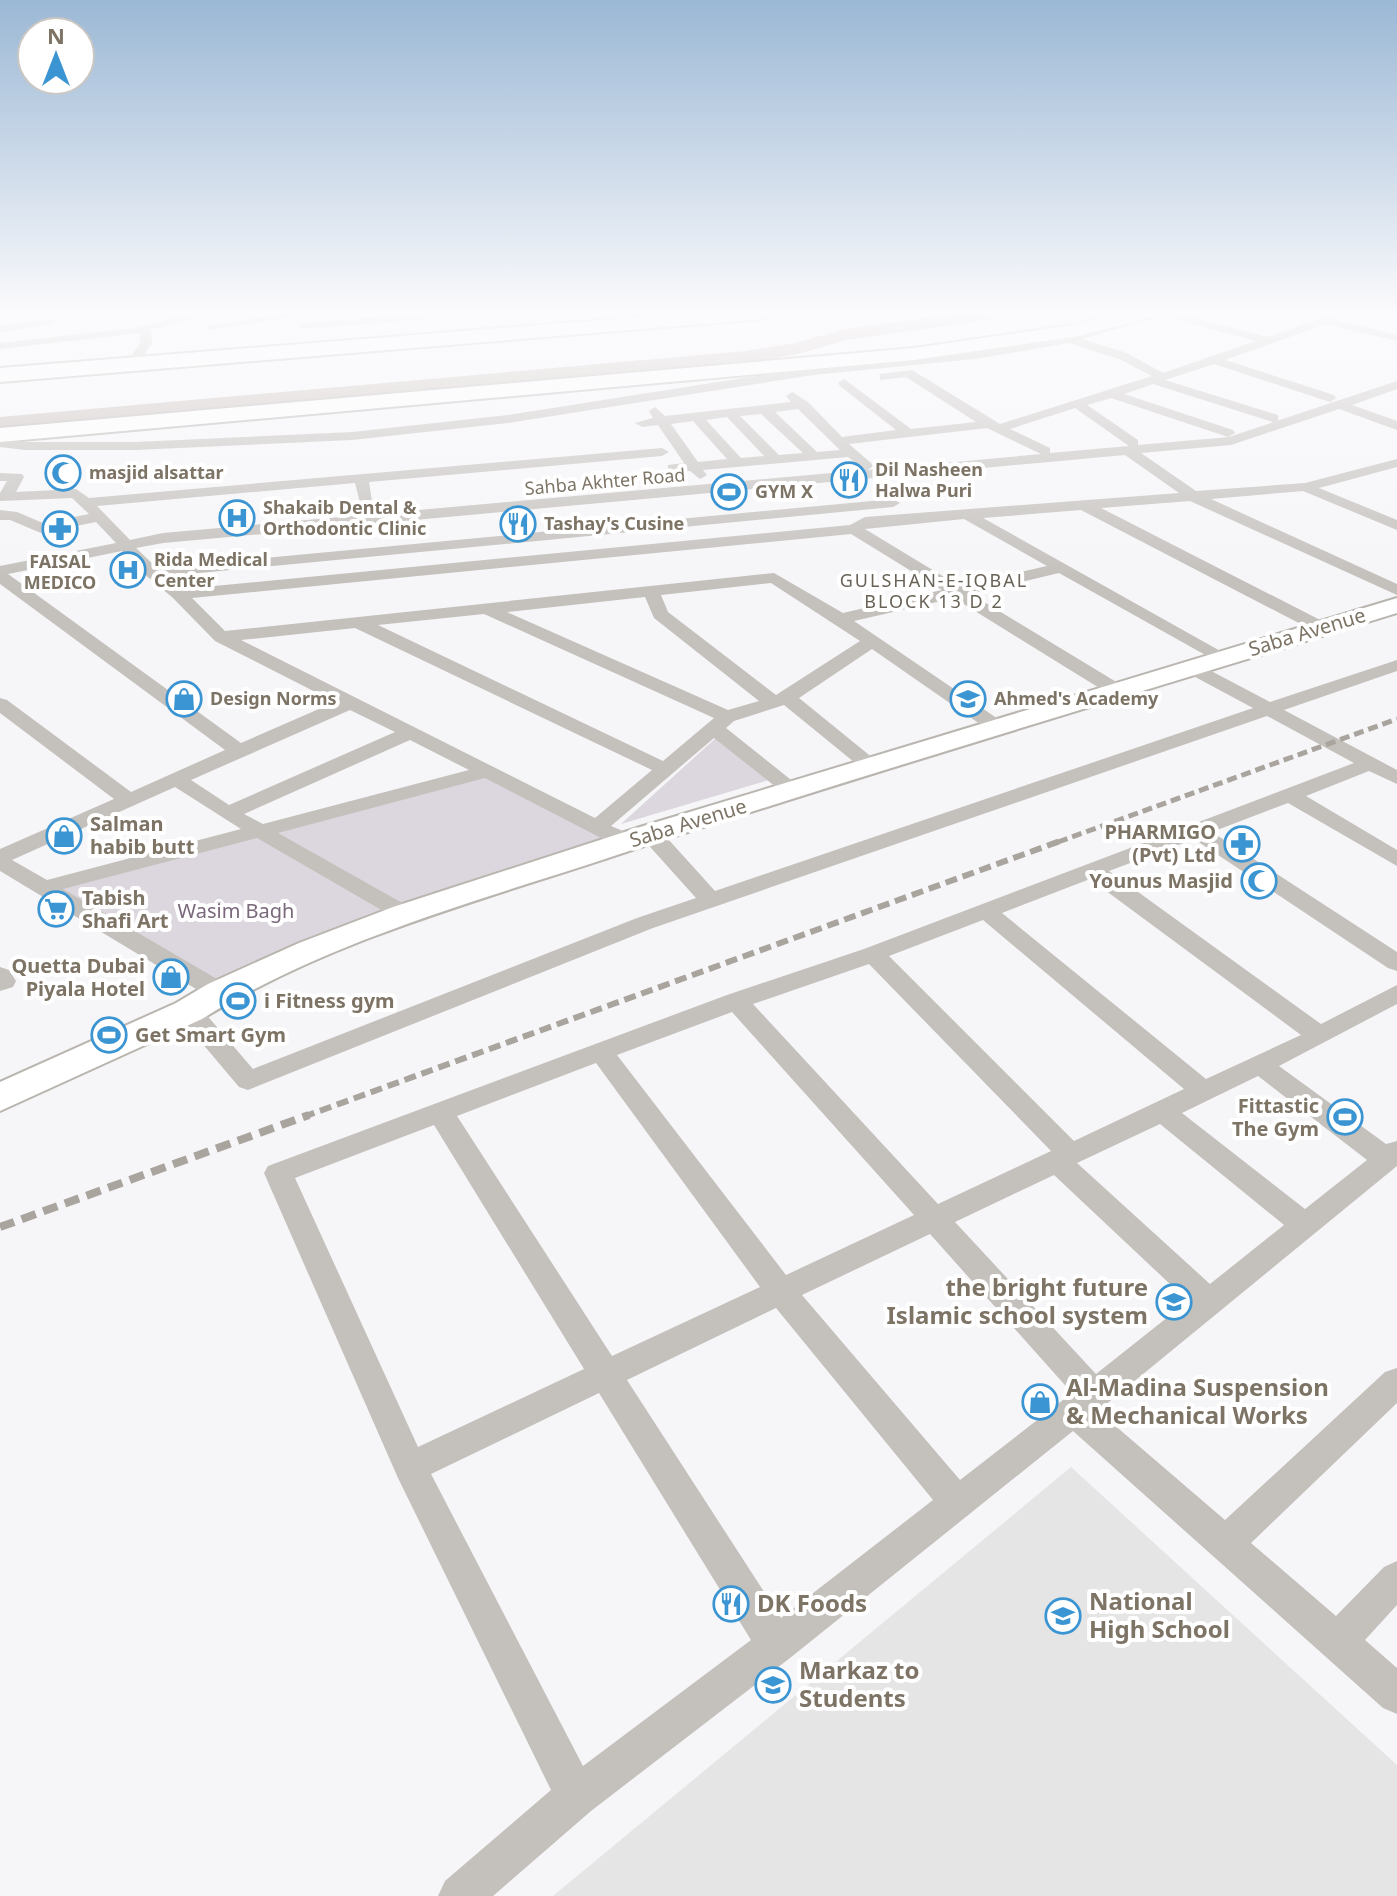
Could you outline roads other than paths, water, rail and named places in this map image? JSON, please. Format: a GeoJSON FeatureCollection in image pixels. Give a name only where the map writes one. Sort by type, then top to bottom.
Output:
{"type":"FeatureCollection","features":[{"type":"Feature","properties":{"kind":"highway"},"geometry":{"type":"LineString","coordinates":[[0,435],[378,401]]}},
{"type":"Feature","properties":{"kind":"main road","name":"Saba Avenue"},"geometry":{"type":"LineString","coordinates":[[0,1098],[189,1011],[220,992],[311,950],[405,914],[637,839],[1397,605]]}},
{"type":"Feature","properties":{"kind":"street"},"geometry":{"type":"LineString","coordinates":[[0,443],[25,446],[135,446],[352,436],[631,401]]}},
{"type":"Feature","properties":{"kind":"street"},"geometry":{"type":"LineString","coordinates":[[639,419],[735,401]]}},
{"type":"Feature","properties":{"kind":"street"},"geometry":{"type":"LineString","coordinates":[[801,401],[866,466]]}},
{"type":"Feature","properties":{"kind":"street"},"geometry":{"type":"LineString","coordinates":[[862,401],[909,434]]}},
{"type":"Feature","properties":{"kind":"street"},"geometry":{"type":"LineString","coordinates":[[955,401],[1045,451]]}},
{"type":"Feature","properties":{"kind":"street"},"geometry":{"type":"LineString","coordinates":[[839,441],[995,426],[1087,401]]}},
{"type":"Feature","properties":{"kind":"street"},"geometry":{"type":"LineString","coordinates":[[1134,401],[1228,433]]}},
{"type":"Feature","properties":{"kind":"street"},"geometry":{"type":"LineString","coordinates":[[1224,401],[1273,418]]}},
{"type":"Feature","properties":{"kind":"street"},"geometry":{"type":"LineString","coordinates":[[1336,402],[1397,426]]}},
{"type":"Feature","properties":{"kind":"street","name":"Sahba Akhter Road"},"geometry":{"type":"LineString","coordinates":[[0,574],[171,529],[908,471],[1131,447],[1228,433],[1336,402]]}},
{"type":"Feature","properties":{"kind":"street","name":"Sahba Akhter Road"},"geometry":{"type":"LineString","coordinates":[[707,486],[866,466],[1045,451],[1231,441],[1336,402]]}},
{"type":"Feature","properties":{"kind":"street"},"geometry":{"type":"LineString","coordinates":[[622,403],[639,419],[684,488]]}},
{"type":"Feature","properties":{"kind":"street"},"geometry":{"type":"LineString","coordinates":[[1078,404],[1194,497],[1397,590]]}},
{"type":"Feature","properties":{"kind":"street"},"geometry":{"type":"LineString","coordinates":[[659,416],[696,417],[803,405]]}},
{"type":"Feature","properties":{"kind":"street"},"geometry":{"type":"LineString","coordinates":[[764,409],[814,456]]}},
{"type":"Feature","properties":{"kind":"street"},"geometry":{"type":"LineString","coordinates":[[730,413],[776,460]]}},
{"type":"Feature","properties":{"kind":"street"},"geometry":{"type":"LineString","coordinates":[[659,416],[707,486]]}},
{"type":"Feature","properties":{"kind":"street"},"geometry":{"type":"LineString","coordinates":[[696,417],[738,463]]}},
{"type":"Feature","properties":{"kind":"street"},"geometry":{"type":"LineString","coordinates":[[85,503],[662,452]]}},
{"type":"Feature","properties":{"kind":"street"},"geometry":{"type":"LineString","coordinates":[[673,468],[851,453]]}},
{"type":"Feature","properties":{"kind":"street"},"geometry":{"type":"LineString","coordinates":[[179,594],[322,602],[594,576],[858,526],[1305,487],[1389,465],[1397,473]]}},
{"type":"Feature","properties":{"kind":"street"},"geometry":{"type":"LineString","coordinates":[[858,526],[893,503],[908,471]]}},
{"type":"Feature","properties":{"kind":"street"},"geometry":{"type":"LineString","coordinates":[[0,477],[17,477],[3,496]]}},
{"type":"Feature","properties":{"kind":"street"},"geometry":{"type":"LineString","coordinates":[[361,478],[368,512]]}},
{"type":"Feature","properties":{"kind":"street"},"geometry":{"type":"LineString","coordinates":[[1305,487],[1397,525]]}},
{"type":"Feature","properties":{"kind":"street","name":"Sahba Akhter Road"},"geometry":{"type":"LineString","coordinates":[[0,560],[122,540],[318,526],[565,503],[684,488]]}},
{"type":"Feature","properties":{"kind":"street"},"geometry":{"type":"LineString","coordinates":[[3,496],[74,492],[122,540],[136,559],[179,594],[221,637],[597,827],[637,839],[711,901]]}},
{"type":"Feature","properties":{"kind":"street"},"geometry":{"type":"LineString","coordinates":[[565,503],[594,576]]}},
{"type":"Feature","properties":{"kind":"street"},"geometry":{"type":"LineString","coordinates":[[153,573],[893,503]]}},
{"type":"Feature","properties":{"kind":"street"},"geometry":{"type":"LineString","coordinates":[[1087,507],[1322,628]]}},
{"type":"Feature","properties":{"kind":"street"},"geometry":{"type":"LineString","coordinates":[[0,515],[12,515],[41,528],[99,517]]}},
{"type":"Feature","properties":{"kind":"street"},"geometry":{"type":"LineString","coordinates":[[967,515],[1222,657]]}},
{"type":"Feature","properties":{"kind":"street"},"geometry":{"type":"LineString","coordinates":[[318,526],[322,602]]}},
{"type":"Feature","properties":{"kind":"street"},"geometry":{"type":"LineString","coordinates":[[858,526],[955,593],[1116,690]]}},
{"type":"Feature","properties":{"kind":"street"},"geometry":{"type":"LineString","coordinates":[[840,619],[1059,568]]}},
{"type":"Feature","properties":{"kind":"street"},"geometry":{"type":"LineString","coordinates":[[0,574],[238,751]]}},
{"type":"Feature","properties":{"kind":"street"},"geometry":{"type":"LineString","coordinates":[[355,621],[485,608],[594,576],[651,591],[774,578],[840,619],[997,727]]}},
{"type":"Feature","properties":{"kind":"street"},"geometry":{"type":"LineString","coordinates":[[651,591],[660,614],[872,767]]}},
{"type":"Feature","properties":{"kind":"street"},"geometry":{"type":"LineString","coordinates":[[221,637],[322,602],[355,621],[665,769]]}},
{"type":"Feature","properties":{"kind":"street"},"geometry":{"type":"LineString","coordinates":[[485,608],[720,722],[793,791]]}},
{"type":"Feature","properties":{"kind":"street"},"geometry":{"type":"LineString","coordinates":[[597,827],[720,722],[780,700],[870,642]]}},
{"type":"Feature","properties":{"kind":"street"},"geometry":{"type":"LineString","coordinates":[[189,1011],[248,1081],[526,968],[711,901],[1397,665]]}},
{"type":"Feature","properties":{"kind":"street"},"geometry":{"type":"LineString","coordinates":[[1190,667],[1397,778]]}},
{"type":"Feature","properties":{"kind":"street"},"geometry":{"type":"LineString","coordinates":[[3,865],[129,800],[351,702]]}},
{"type":"Feature","properties":{"kind":"street"},"geometry":{"type":"LineString","coordinates":[[0,704],[129,800]]}},
{"type":"Feature","properties":{"kind":"street"},"geometry":{"type":"LineString","coordinates":[[228,813],[412,732]]}},
{"type":"Feature","properties":{"kind":"street"},"geometry":{"type":"LineString","coordinates":[[576,1796],[410,1467],[278,1173],[736,1001],[873,954],[1370,764]]}},
{"type":"Feature","properties":{"kind":"street"},"geometry":{"type":"LineString","coordinates":[[42,888],[486,772]]}},
{"type":"Feature","properties":{"kind":"street"},"geometry":{"type":"LineString","coordinates":[[176,779],[228,813],[405,914]]}},
{"type":"Feature","properties":{"kind":"street"},"geometry":{"type":"LineString","coordinates":[[1290,795],[1397,859]]}},
{"type":"Feature","properties":{"kind":"street"},"geometry":{"type":"LineString","coordinates":[[1196,831],[1397,963]]}},
{"type":"Feature","properties":{"kind":"street"},"geometry":{"type":"LineString","coordinates":[[3,865],[220,992]]}},
{"type":"Feature","properties":{"kind":"street"},"geometry":{"type":"LineString","coordinates":[[1093,870],[1320,1036]]}},
{"type":"Feature","properties":{"kind":"street"},"geometry":{"type":"LineString","coordinates":[[986,911],[1203,1091]]}},
{"type":"Feature","properties":{"kind":"street"},"geometry":{"type":"LineString","coordinates":[[873,954],[1064,1158],[1209,1302]]}},
{"type":"Feature","properties":{"kind":"street"},"geometry":{"type":"LineString","coordinates":[[0,975],[4,981],[0,983]]}},
{"type":"Feature","properties":{"kind":"street"},"geometry":{"type":"LineString","coordinates":[[410,1467],[1320,1036],[1397,993]]}},
{"type":"Feature","properties":{"kind":"street"},"geometry":{"type":"LineString","coordinates":[[736,1001],[934,1219],[1084,1403],[1225,1544],[1397,1694]]}},
{"type":"Feature","properties":{"kind":"street"},"geometry":{"type":"LineString","coordinates":[[601,1052],[780,1291],[957,1503]]}},
{"type":"Feature","properties":{"kind":"street"},"geometry":{"type":"LineString","coordinates":[[481,1889],[576,1796],[957,1503],[1392,1155],[1259,1064]]}},
{"type":"Feature","properties":{"kind":"street"},"geometry":{"type":"LineString","coordinates":[[1161,1110],[1304,1225]]}},
{"type":"Feature","properties":{"kind":"street"},"geometry":{"type":"LineString","coordinates":[[440,1112],[776,1645]]}},
{"type":"Feature","properties":{"kind":"street"},"geometry":{"type":"LineString","coordinates":[[1225,1544],[1397,1382]]}},
{"type":"Feature","properties":{"kind":"street"},"geometry":{"type":"LineString","coordinates":[[1338,1641],[1397,1579]]}},
{"type":"Feature","properties":{"kind":"waterway"},"geometry":{"type":"LineString","coordinates":[[0,424],[251,401]]}},
{"type":"Feature","properties":{"kind":"railway"},"geometry":{"type":"LineString","coordinates":[[1058,842],[1397,719]]}},
{"type":"Feature","properties":{"kind":"railway"},"geometry":{"type":"LineString","coordinates":[[303,1117],[1063,840]]}},
{"type":"Feature","properties":{"kind":"railway"},"geometry":{"type":"LineString","coordinates":[[0,1227],[309,1115]]}},
{"type":"Feature","properties":{"kind":"place","name":"masjid alsattar"},"geometry":{"type":"Point","coordinates":[63,473]}},
{"type":"Feature","properties":{"kind":"place","name":"Dil Nasheen Halwa Puri"},"geometry":{"type":"Point","coordinates":[849,480]}},
{"type":"Feature","properties":{"kind":"place","name":"GYM X"},"geometry":{"type":"Point","coordinates":[729,492]}},
{"type":"Feature","properties":{"kind":"place","name":"Shakaib Dental & Orthodontic Clinic"},"geometry":{"type":"Point","coordinates":[237,518]}},
{"type":"Feature","properties":{"kind":"place","name":"Tashay's Cusine"},"geometry":{"type":"Point","coordinates":[518,524]}},
{"type":"Feature","properties":{"kind":"place","name":"FAISAL MEDICO"},"geometry":{"type":"Point","coordinates":[60,529]}},
{"type":"Feature","properties":{"kind":"place","name":"Rida Medical Center"},"geometry":{"type":"Point","coordinates":[128,570]}},
{"type":"Feature","properties":{"kind":"place","name":"Design Norms"},"geometry":{"type":"Point","coordinates":[184,699]}},
{"type":"Feature","properties":{"kind":"place","name":"Ahmed's Academy"},"geometry":{"type":"Point","coordinates":[968,699]}},
{"type":"Feature","properties":{"kind":"place","name":"Salman habib butt"},"geometry":{"type":"Point","coordinates":[64,836]}},
{"type":"Feature","properties":{"kind":"place","name":"PHARMIGO (Pvt) Ltd"},"geometry":{"type":"Point","coordinates":[1242,844]}},
{"type":"Feature","properties":{"kind":"place","name":"Younus Masjid"},"geometry":{"type":"Point","coordinates":[1259,881]}},
{"type":"Feature","properties":{"kind":"place","name":"Tabish Shafi Art"},"geometry":{"type":"Point","coordinates":[56,909]}},
{"type":"Feature","properties":{"kind":"place","name":"Quetta Dubai Piyala Hotel"},"geometry":{"type":"Point","coordinates":[171,977]}},
{"type":"Feature","properties":{"kind":"place","name":"i Fitness gym"},"geometry":{"type":"Point","coordinates":[238,1001]}},
{"type":"Feature","properties":{"kind":"place","name":"Get Smart Gym"},"geometry":{"type":"Point","coordinates":[109,1035]}},
{"type":"Feature","properties":{"kind":"place","name":"Fittastic The Gym"},"geometry":{"type":"Point","coordinates":[1345,1117]}},
{"type":"Feature","properties":{"kind":"place","name":"the bright future Islamic school system"},"geometry":{"type":"Point","coordinates":[1174,1302]}},
{"type":"Feature","properties":{"kind":"place","name":"Al-Madina Suspension & Mechanical Works"},"geometry":{"type":"Point","coordinates":[1040,1402]}},
{"type":"Feature","properties":{"kind":"place","name":"DK Foods"},"geometry":{"type":"Point","coordinates":[731,1604]}},
{"type":"Feature","properties":{"kind":"place","name":"National High School"},"geometry":{"type":"Point","coordinates":[1063,1616]}},
{"type":"Feature","properties":{"kind":"place","name":"Markaz to Students"},"geometry":{"type":"Point","coordinates":[773,1685]}},
{"type":"Feature","properties":{"kind":"district","name":"GULSHAN-E-IQBAL BLOCK 13 D 2"},"geometry":{"type":"Point","coordinates":[934,591]}},
{"type":"Feature","properties":{"kind":"park label","name":"Wasim Bagh"},"geometry":{"type":"Point","coordinates":[236,911]}}]}
